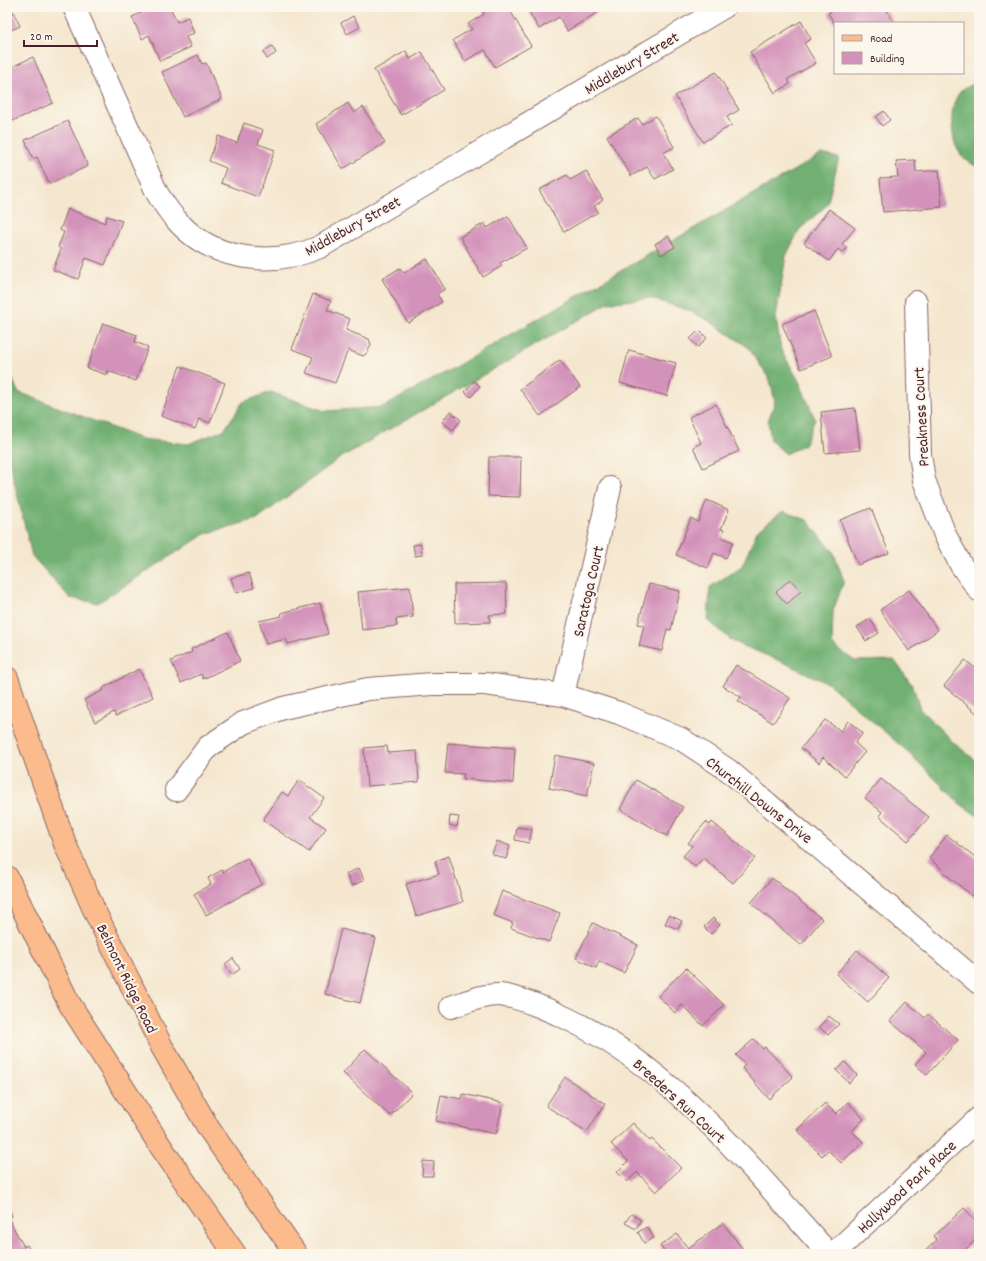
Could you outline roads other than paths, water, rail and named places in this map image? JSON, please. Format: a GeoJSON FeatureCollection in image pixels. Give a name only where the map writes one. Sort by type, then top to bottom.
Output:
{"type":"FeatureCollection","features":[{"type":"Feature","properties":{"kind":"main road","name":"Belmont Ridge Road"},"geometry":{"type":"LineString","coordinates":[[7,678],[65,844],[95,912],[159,1040],[209,1128],[296,1254]]}},
{"type":"Feature","properties":{"kind":"main road"},"geometry":{"type":"LineString","coordinates":[[7,877],[68,1003],[163,1150],[235,1254]]}},
{"type":"Feature","properties":{"kind":"street","name":"Middlebury Street"},"geometry":{"type":"LineString","coordinates":[[75,7],[157,193],[173,216],[184,228],[211,246],[226,253],[258,259],[291,257],[320,247],[724,7]]}},
{"type":"Feature","properties":{"kind":"street","name":"Preakness Court"},"geometry":{"type":"LineString","coordinates":[[916,302],[920,454],[924,480],[945,535],[961,565],[979,590]]}},
{"type":"Feature","properties":{"kind":"street","name":"Saratoga Court"},"geometry":{"type":"LineString","coordinates":[[564,695],[610,488]]}},
{"type":"Feature","properties":{"kind":"street","name":"Churchill Downs Drive"},"geometry":{"type":"LineString","coordinates":[[176,790],[208,747],[243,723],[283,708],[368,689],[432,684],[485,684],[564,695],[619,712],[681,739],[728,770],[979,983]]}},
{"type":"Feature","properties":{"kind":"street","name":"Breeders Run Court"},"geometry":{"type":"LineString","coordinates":[[450,1007],[476,999],[500,995],[547,1008],[583,1026],[619,1047],[658,1076],[696,1110],[739,1154],[829,1254]]}},
{"type":"Feature","properties":{"kind":"street","name":"Hollywood Park Place"},"geometry":{"type":"LineString","coordinates":[[833,1254],[979,1118]]}}]}
